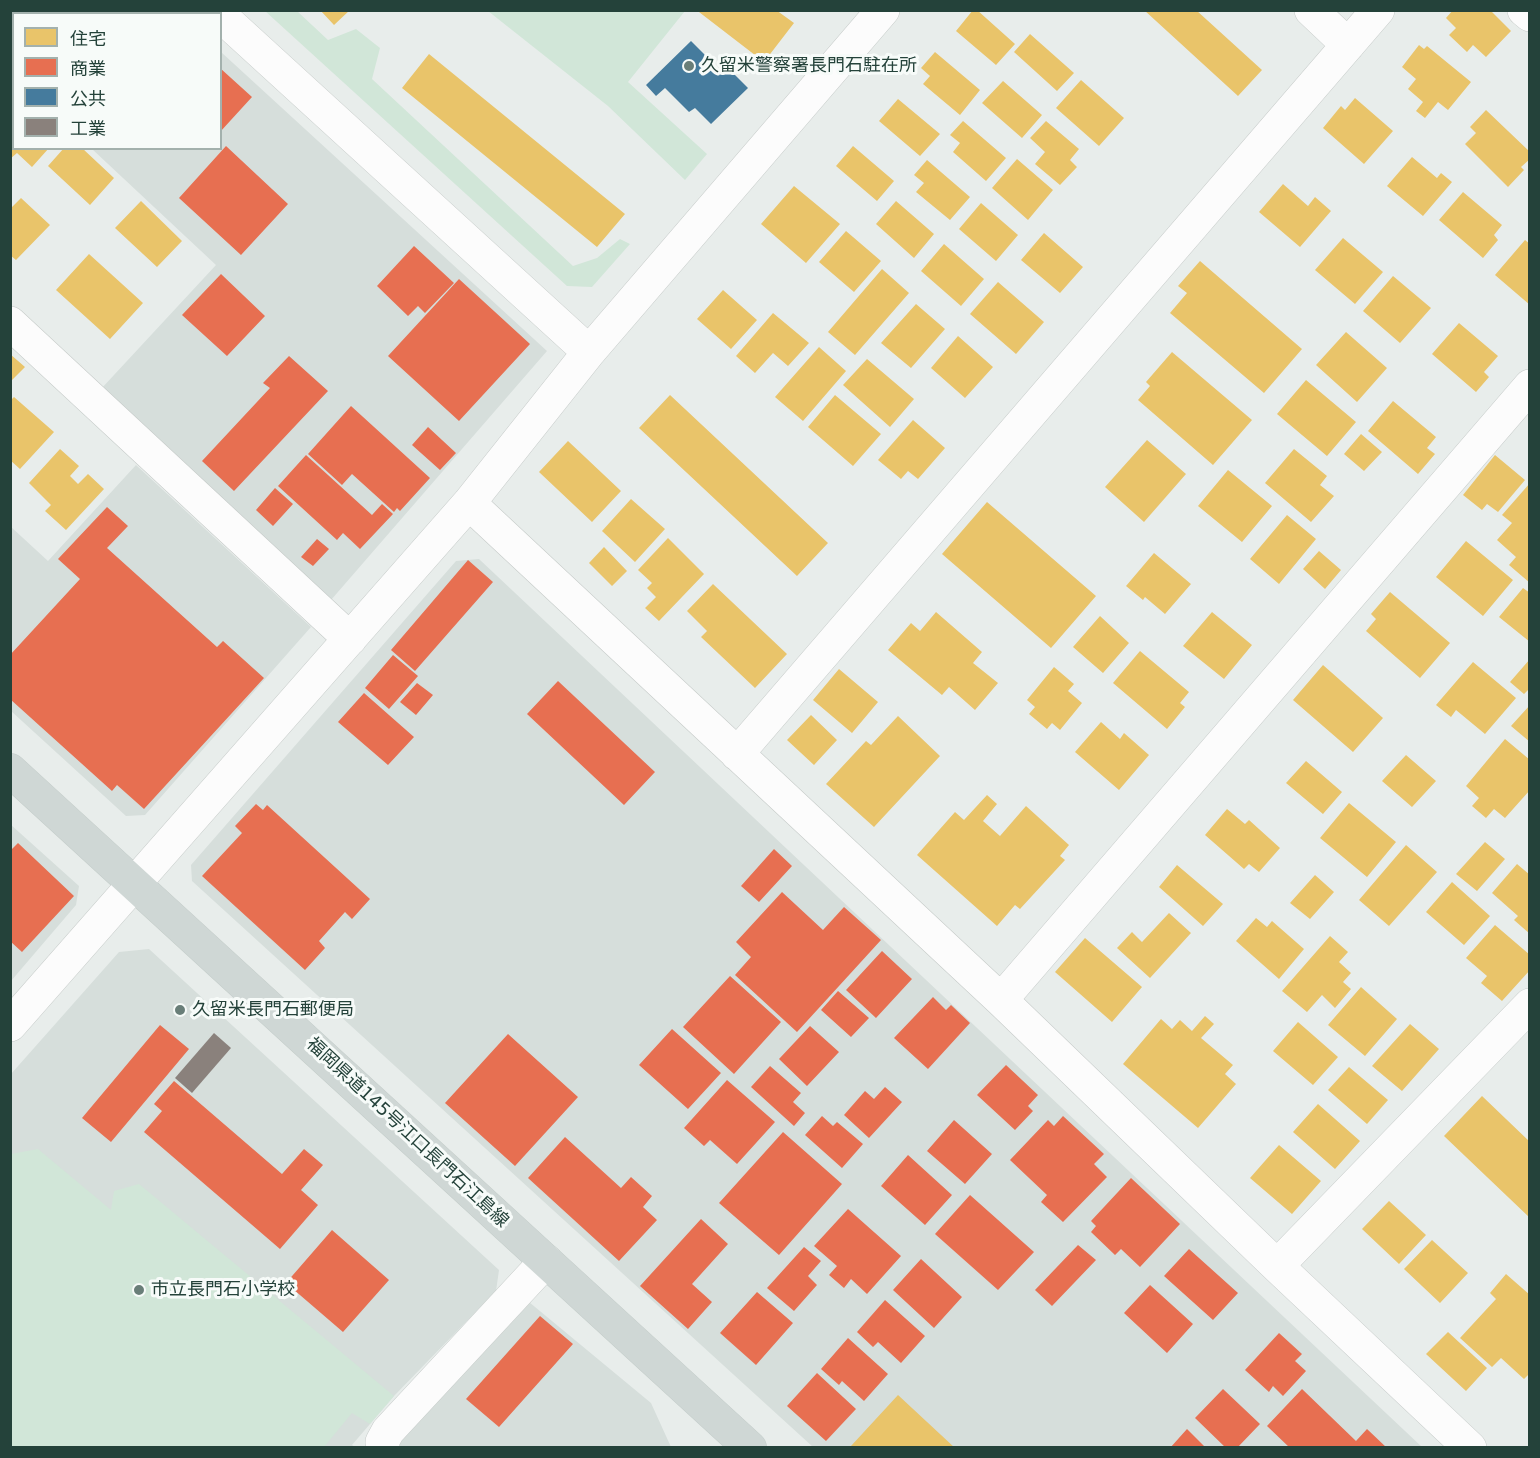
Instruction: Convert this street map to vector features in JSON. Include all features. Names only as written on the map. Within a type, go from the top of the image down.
[{"type":"main road","name":"福岡県道145号江口長門石江島線","points":[[10,770],[750,1448]]},
{"type":"street","points":[[10,1025],[469,503],[589,352],[883,10]]},
{"type":"street","points":[[1311,10],[1348,45]]},
{"type":"street","points":[[737,754],[1378,10]]},
{"type":"street","points":[[1524,10],[1530,15]]},
{"type":"street","points":[[222,17],[589,352]]},
{"type":"street","points":[[10,323],[350,639]]},
{"type":"street","points":[[1001,1000],[1530,386]]},
{"type":"street","points":[[469,503],[1001,1000],[1470,1448]]},
{"type":"street","points":[[1277,1266],[1530,1005]]},
{"type":"street","points":[[383,1448],[382,1442],[388,1431],[546,1261]]},
{"type":"shaded area","points":[[222,53],[547,351],[331,600],[101,389],[216,265],[93,150],[222,150]]},
{"type":"shaded area","points":[[136,465],[311,627],[145,815],[126,816],[11,711],[10,526],[48,561]]},
{"type":"shaded area","points":[[479,559],[1422,1447],[813,1447],[192,881],[191,865],[456,561]]},
{"type":"shaded area","points":[[10,824],[79,886],[76,905],[11,981]]},
{"type":"shaded area","points":[[149,949],[499,1270],[496,1291],[394,1396],[352,1445],[355,1447],[11,1448],[11,1074],[119,952]]},
{"type":"shaded area","points":[[529,1302],[651,1403],[671,1447],[401,1448],[399,1443]]},
{"type":"green space","points":[[265,11],[297,11],[328,40],[356,29],[380,48],[372,79],[573,266],[597,258],[620,239],[630,244],[592,287],[567,286]]},
{"type":"green space","points":[[488,11],[685,11],[628,82],[707,154],[685,180],[608,106]]},
{"type":"green space","name":"市立長門石小学校","points":[[38,1149],[111,1210],[114,1191],[139,1184],[394,1396],[370,1424],[352,1413],[324,1447],[11,1447],[11,1154]]},
{"type":"building: 住宅","points":[[18,10],[57,10],[56,12],[20,12]]},
{"type":"building: 住宅","points":[[77,10],[162,10],[160,12],[76,12]]},
{"type":"building: 住宅","points":[[320,10],[350,10],[334,25]]},
{"type":"building: 住宅","points":[[700,10],[776,10],[794,23],[764,62],[699,12]]},
{"type":"building: 住宅","points":[[973,10],[977,10],[1015,44],[996,65],[956,31]]},
{"type":"building: 住宅","points":[[1144,10],[1196,10],[1262,70],[1238,96]]},
{"type":"building: 住宅","points":[[1453,10],[1490,10],[1511,31],[1486,57],[1473,45],[1467,52],[1449,35],[1456,28],[1446,18]]},
{"type":"building: 住宅","points":[[1030,34],[1074,73],[1057,91],[1014,52]]},
{"type":"building: 住宅","points":[[1419,45],[1424,49],[1427,46],[1471,82],[1448,110],[1438,102],[1425,118],[1416,111],[1423,102],[1408,89],[1416,79],[1402,67]]},
{"type":"building: 住宅","points":[[935,52],[980,90],[960,115],[923,84],[930,76],[921,68]]},
{"type":"building: 住宅","points":[[429,54],[625,214],[597,247],[402,88]]},
{"type":"building: 住宅","points":[[1081,80],[1124,118],[1099,146],[1056,108]]},
{"type":"building: 住宅","points":[[1003,81],[1042,115],[1022,138],[982,103]]},
{"type":"building: 住宅","points":[[10,88],[12,89],[12,150],[47,150],[32,167],[17,153],[10,159]]},
{"type":"building: 住宅","points":[[1355,98],[1393,131],[1364,164],[1323,128],[1341,106],[1345,110]]},
{"type":"building: 住宅","points":[[898,99],[940,134],[920,156],[879,121]]},
{"type":"building: 住宅","points":[[1486,110],[1530,152],[1530,159],[1521,167],[1524,170],[1508,187],[1465,144],[1476,133],[1470,127]]},
{"type":"building: 住宅","points":[[963,121],[1006,158],[986,181],[953,152],[960,143],[950,135]]},
{"type":"building: 住宅","points":[[1046,121],[1079,149],[1070,160],[1077,167],[1060,185],[1035,164],[1045,152],[1030,138]]},
{"type":"building: 住宅","points":[[853,146],[894,181],[877,201],[836,166]]},
{"type":"building: 住宅","points":[[62,150],[84,150],[114,178],[90,205],[48,166]]},
{"type":"building: 住宅","points":[[1412,157],[1437,178],[1441,173],[1452,182],[1423,216],[1387,186]]},
{"type":"building: 住宅","points":[[1017,159],[1053,190],[1028,220],[992,188]]},
{"type":"building: 住宅","points":[[927,160],[970,197],[950,220],[916,192],[924,183],[914,175]]},
{"type":"building: 住宅","points":[[1283,184],[1308,206],[1315,197],[1331,211],[1300,247],[1259,212]]},
{"type":"building: 住宅","points":[[794,186],[840,224],[806,263],[761,224]]},
{"type":"building: 住宅","points":[[1463,192],[1502,225],[1494,235],[1498,240],[1483,258],[1439,220]]},
{"type":"building: 住宅","points":[[21,198],[50,225],[16,260],[10,255],[10,209]]},
{"type":"building: 住宅","points":[[141,201],[182,241],[157,267],[115,228]]},
{"type":"building: 住宅","points":[[896,201],[934,234],[914,258],[876,224]]},
{"type":"building: 住宅","points":[[981,203],[1018,235],[996,261],[959,229]]},
{"type":"building: 住宅","points":[[846,231],[881,261],[854,292],[819,262]]},
{"type":"building: 住宅","points":[[1044,233],[1083,267],[1060,293],[1021,260]]},
{"type":"building: 住宅","points":[[1343,238],[1383,272],[1355,304],[1315,270]]},
{"type":"building: 住宅","points":[[1525,240],[1530,244],[1530,305],[1495,275]]},
{"type":"building: 住宅","points":[[944,244],[984,279],[961,306],[921,271]]},
{"type":"building: 住宅","points":[[89,254],[143,303],[110,339],[56,290]]},
{"type":"building: 住宅","points":[[1200,261],[1302,349],[1264,393],[1170,313],[1187,293],[1178,286]]},
{"type":"building: 住宅","points":[[882,269],[909,293],[855,355],[828,332]]},
{"type":"building: 住宅","points":[[1393,276],[1431,308],[1400,343],[1363,311]]},
{"type":"building: 住宅","points":[[998,282],[1044,322],[1016,354],[970,314]]},
{"type":"building: 住宅","points":[[723,290],[757,320],[731,349],[697,319]]},
{"type":"building: 住宅","points":[[916,304],[945,329],[911,368],[881,343]]},
{"type":"building: 住宅","points":[[773,313],[809,343],[788,366],[773,353],[755,373],[736,356]]},
{"type":"building: 住宅","points":[[1459,323],[1498,356],[1484,372],[1489,377],[1476,392],[1432,354]]},
{"type":"building: 住宅","points":[[1346,332],[1387,368],[1357,402],[1316,365]]},
{"type":"building: 住宅","points":[[958,336],[993,367],[965,398],[931,368]]},
{"type":"building: 住宅","points":[[819,347],[846,371],[803,421],[775,397]]},
{"type":"building: 住宅","points":[[1172,352],[1252,420],[1213,465],[1138,400],[1150,386],[1146,382]]},
{"type":"building: 住宅","points":[[10,354],[25,367],[10,382]]},
{"type":"building: 住宅","points":[[867,359],[914,399],[890,427],[843,385]]},
{"type":"building: 住宅","points":[[1306,380],[1356,422],[1327,456],[1277,414]]},
{"type":"building: 住宅","points":[[670,395],[828,543],[797,576],[639,428]]},
{"type":"building: 住宅","points":[[835,395],[881,434],[853,466],[808,427]]},
{"type":"building: 住宅","points":[[14,397],[54,432],[20,469],[10,460],[10,401]]},
{"type":"building: 住宅","points":[[1393,401],[1436,437],[1427,448],[1435,454],[1418,474],[1368,431]]},
{"type":"building: 住宅","points":[[913,420],[945,448],[918,479],[908,471],[901,479],[878,460]]},
{"type":"building: 住宅","points":[[1361,434],[1382,452],[1364,471],[1344,454]]},
{"type":"building: 住宅","points":[[1147,440],[1186,474],[1144,522],[1105,487]]},
{"type":"building: 住宅","points":[[568,441],[621,491],[592,522],[539,472]]},
{"type":"building: 住宅","points":[[60,449],[79,466],[70,476],[78,484],[88,474],[104,489],[66,530],[45,511],[51,505],[29,483]]},
{"type":"building: 住宅","points":[[1294,449],[1327,476],[1320,485],[1334,496],[1311,522],[1265,483]]},
{"type":"building: 住宅","points":[[1495,455],[1525,480],[1498,512],[1487,504],[1482,510],[1463,495]]},
{"type":"building: 住宅","points":[[1228,470],[1272,506],[1242,542],[1198,506]]},
{"type":"building: 住宅","points":[[1530,483],[1530,583],[1509,565],[1516,557],[1497,540],[1512,523],[1502,515]]},
{"type":"building: 住宅","points":[[631,499],[665,529],[635,562],[602,531]]},
{"type":"building: 住宅","points":[[987,502],[1096,596],[1051,648],[942,554]]},
{"type":"building: 住宅","points":[[1287,515],[1316,539],[1279,584],[1250,559]]},
{"type":"building: 住宅","points":[[668,538],[704,574],[659,621],[645,608],[656,597],[647,588],[652,583],[638,570]]},
{"type":"building: 住宅","points":[[1466,541],[1513,580],[1483,616],[1436,577]]},
{"type":"building: 住宅","points":[[604,547],[627,571],[612,586],[589,563]]},
{"type":"building: 住宅","points":[[1319,551],[1341,570],[1325,589],[1303,569]]},
{"type":"building: 住宅","points":[[1154,553],[1191,584],[1165,614],[1145,597],[1143,600],[1126,586]]},
{"type":"building: 住宅","points":[[713,584],[787,654],[755,688],[701,637],[707,631],[687,611]]},
{"type":"building: 住宅","points":[[1523,588],[1530,593],[1530,642],[1499,617]]},
{"type":"building: 住宅","points":[[1390,592],[1450,643],[1420,678],[1366,631],[1376,619],[1371,614]]},
{"type":"building: 住宅","points":[[936,612],[982,652],[973,663],[998,683],[975,710],[949,687],[942,695],[888,650],[911,623],[920,631]]},
{"type":"building: 住宅","points":[[1212,612],[1252,645],[1224,679],[1183,646]]},
{"type":"building: 住宅","points":[[1100,616],[1129,643],[1103,673],[1073,647]]},
{"type":"building: 住宅","points":[[1140,651],[1189,692],[1180,703],[1185,707],[1167,729],[1113,683]]},
{"type":"building: 住宅","points":[[1530,659],[1530,688],[1524,694],[1510,682]]},
{"type":"building: 住宅","points":[[1473,662],[1516,698],[1485,734],[1456,710],[1451,717],[1436,705]]},
{"type":"building: 住宅","points":[[1323,665],[1383,718],[1353,752],[1293,700]]},
{"type":"building: 住宅","points":[[1054,667],[1074,684],[1068,691],[1082,703],[1060,730],[1052,723],[1047,729],[1029,714],[1035,707],[1027,700]]},
{"type":"building: 住宅","points":[[839,669],[878,702],[852,733],[813,700]]},
{"type":"building: 住宅","points":[[1530,705],[1530,742],[1511,726]]},
{"type":"building: 住宅","points":[[811,715],[837,740],[814,765],[787,740]]},
{"type":"building: 住宅","points":[[898,716],[940,756],[874,827],[826,784],[866,741],[871,745]]},
{"type":"building: 住宅","points":[[1101,722],[1120,739],[1124,733],[1149,755],[1119,790],[1075,752]]},
{"type":"building: 住宅","points":[[1505,739],[1530,760],[1530,790],[1505,818],[1494,809],[1486,818],[1472,806],[1479,798],[1466,786]]},
{"type":"building: 住宅","points":[[1406,755],[1436,781],[1412,807],[1382,781]]},
{"type":"building: 住宅","points":[[1306,761],[1342,792],[1323,814],[1286,783]]},
{"type":"building: 住宅","points":[[987,795],[997,804],[983,821],[1000,836],[1026,806],[1069,845],[1060,856],[1065,860],[1020,909],[1015,905],[997,926],[917,855],[955,812],[964,820]]},
{"type":"building: 住宅","points":[[1349,803],[1396,842],[1367,877],[1320,838]]},
{"type":"building: 住宅","points":[[1227,809],[1245,824],[1249,820],[1280,848],[1259,872],[1249,864],[1244,869],[1205,835]]},
{"type":"building: 住宅","points":[[1485,842],[1505,859],[1477,891],[1456,874]]},
{"type":"building: 住宅","points":[[1406,845],[1437,872],[1389,926],[1359,900]]},
{"type":"building: 住宅","points":[[1517,864],[1530,875],[1530,934],[1514,920],[1518,916],[1492,893]]},
{"type":"building: 住宅","points":[[1177,865],[1223,904],[1203,926],[1159,887]]},
{"type":"building: 住宅","points":[[1315,875],[1334,892],[1310,919],[1290,903]]},
{"type":"building: 住宅","points":[[1452,882],[1490,916],[1464,945],[1426,912]]},
{"type":"building: 住宅","points":[[1169,913],[1191,933],[1150,978],[1117,948],[1132,932],[1142,942]]},
{"type":"building: 住宅","points":[[1256,918],[1267,927],[1272,921],[1304,949],[1279,979],[1236,941]]},
{"type":"building: 住宅","points":[[1495,925],[1530,955],[1530,970],[1502,1001],[1481,983],[1487,976],[1466,958]]},
{"type":"building: 住宅","points":[[1330,936],[1348,952],[1339,962],[1351,973],[1343,982],[1351,989],[1335,1008],[1322,995],[1307,1012],[1282,991]]},
{"type":"building: 住宅","points":[[1085,938],[1142,987],[1112,1022],[1055,972]]},
{"type":"building: 住宅","points":[[1361,987],[1397,1019],[1365,1056],[1328,1025]]},
{"type":"building: 住宅","points":[[1205,1016],[1214,1024],[1201,1038],[1233,1065],[1225,1074],[1236,1084],[1198,1128],[1123,1064],[1161,1019],[1172,1029],[1180,1020],[1192,1031]]},
{"type":"building: 住宅","points":[[1298,1022],[1338,1057],[1313,1085],[1273,1051]]},
{"type":"building: 住宅","points":[[1410,1024],[1439,1049],[1402,1091],[1372,1066]]},
{"type":"building: 住宅","points":[[1349,1067],[1388,1100],[1367,1124],[1328,1090]]},
{"type":"building: 住宅","points":[[1482,1096],[1530,1142],[1530,1218],[1444,1136]]},
{"type":"building: 住宅","points":[[1318,1104],[1360,1141],[1335,1169],[1293,1132]]},
{"type":"building: 住宅","points":[[1279,1145],[1321,1181],[1292,1214],[1250,1178]]},
{"type":"building: 住宅","points":[[1389,1201],[1426,1235],[1399,1264],[1362,1229]]},
{"type":"building: 住宅","points":[[1432,1240],[1468,1273],[1440,1303],[1404,1269]]},
{"type":"building: 住宅","points":[[1506,1274],[1530,1295],[1530,1373],[1524,1379],[1501,1358],[1492,1367],[1460,1338],[1496,1299],[1490,1293]]},
{"type":"building: 住宅","points":[[1448,1332],[1487,1368],[1466,1391],[1426,1354]]},
{"type":"building: 住宅","points":[[898,1395],[955,1448],[851,1446]]},
{"type":"building: 商業","points":[[222,70],[252,97],[222,130]]},
{"type":"building: 商業","points":[[226,146],[288,204],[241,255],[179,198]]},
{"type":"building: 商業","points":[[414,246],[454,283],[425,313],[418,306],[408,316],[377,286]]},
{"type":"building: 商業","points":[[221,274],[265,316],[227,356],[182,315]]},
{"type":"building: 商業","points":[[459,279],[530,344],[459,421],[388,356]]},
{"type":"building: 商業","points":[[289,356],[328,391],[234,491],[202,461],[270,388],[263,383]]},
{"type":"building: 商業","points":[[351,406],[430,478],[400,511],[397,508],[394,512],[352,474],[342,485],[308,454]]},
{"type":"building: 商業","points":[[428,427],[456,453],[440,470],[412,445]]},
{"type":"building: 商業","points":[[306,455],[372,515],[382,504],[393,514],[360,549],[343,533],[337,540],[278,486]]},
{"type":"building: 商業","points":[[275,488],[293,504],[273,526],[256,510]]},
{"type":"building: 商業","points":[[107,507],[128,526],[107,548],[217,647],[223,641],[264,678],[144,809],[117,785],[112,791],[10,699],[10,655],[80,579],[58,559]]},
{"type":"building: 商業","points":[[317,539],[329,549],[313,566],[301,557]]},
{"type":"building: 商業","points":[[468,560],[493,582],[415,671],[391,650]]},
{"type":"building: 商業","points":[[393,655],[418,676],[389,709],[365,688]]},
{"type":"building: 商業","points":[[558,681],[655,772],[624,805],[527,714]]},
{"type":"building: 商業","points":[[417,683],[433,695],[416,715],[400,702]]},
{"type":"building: 商業","points":[[364,693],[414,737],[388,765],[338,722]]},
{"type":"building: 商業","points":[[256,804],[263,810],[267,805],[370,899],[352,919],[345,912],[319,941],[325,948],[305,970],[202,876],[242,833],[235,826]]},
{"type":"building: 商業","points":[[18,843],[74,896],[22,952],[10,941],[10,851]]},
{"type":"building: 商業","points":[[774,849],[792,866],[759,902],[741,886]]},
{"type":"building: 商業","points":[[782,892],[823,930],[844,907],[881,940],[797,1032],[735,975],[751,957],[736,942]]},
{"type":"building: 商業","points":[[882,951],[912,979],[876,1018],[846,990]]},
{"type":"building: 商業","points":[[730,976],[781,1022],[734,1074],[683,1027]]},
{"type":"building: 商業","points":[[838,991],[869,1018],[851,1037],[821,1010]]},
{"type":"building: 商業","points":[[933,997],[946,1010],[951,1005],[970,1023],[928,1069],[894,1038]]},
{"type":"building: 商業","points":[[160,1025],[189,1049],[111,1142],[82,1118]]},
{"type":"building: 商業","points":[[810,1026],[839,1052],[807,1086],[779,1059]]},
{"type":"building: 商業","points":[[672,1029],[721,1073],[688,1109],[639,1065]]},
{"type":"building: 商業","points":[[508,1034],[578,1097],[515,1166],[445,1103]]},
{"type":"building: 商業","points":[[1006,1065],[1038,1095],[1028,1106],[1033,1111],[1015,1130],[977,1095]]},
{"type":"building: 商業","points":[[770,1066],[801,1093],[793,1102],[805,1113],[794,1126],[751,1087]]},
{"type":"building: 商業","points":[[727,1080],[775,1122],[737,1164],[710,1140],[704,1146],[684,1128]]},
{"type":"building: 商業","points":[[174,1081],[282,1174],[304,1149],[323,1165],[301,1190],[318,1205],[280,1249],[144,1132],[162,1111],[154,1104]]},
{"type":"building: 商業","points":[[885,1087],[902,1102],[869,1138],[844,1115],[865,1091],[874,1099]]},
{"type":"building: 商業","points":[[822,1116],[833,1126],[837,1122],[863,1144],[842,1168],[805,1135]]},
{"type":"building: 商業","points":[[1063,1116],[1104,1154],[1094,1164],[1107,1177],[1063,1222],[1041,1202],[1047,1195],[1010,1160],[1048,1120],[1054,1126]]},
{"type":"building: 商業","points":[[954,1120],[992,1154],[965,1184],[927,1151]]},
{"type":"building: 商業","points":[[783,1132],[842,1184],[779,1255],[719,1203]]},
{"type":"building: 商業","points":[[565,1137],[621,1188],[631,1177],[652,1196],[643,1207],[657,1220],[619,1261],[528,1178]]},
{"type":"building: 商業","points":[[908,1155],[952,1195],[925,1225],[881,1186]]},
{"type":"building: 商業","points":[[1131,1178],[1180,1224],[1140,1267],[1121,1249],[1115,1255],[1091,1232],[1096,1226],[1091,1221]]},
{"type":"building: 商業","points":[[970,1195],[1034,1252],[998,1290],[935,1234]]},
{"type":"building: 商業","points":[[848,1209],[901,1256],[867,1294],[851,1279],[844,1288],[829,1275],[837,1266],[814,1246]]},
{"type":"building: 商業","points":[[701,1219],[728,1244],[692,1284],[712,1302],[688,1329],[640,1286]]},
{"type":"building: 商業","points":[[332,1230],[389,1280],[343,1332],[286,1283]]},
{"type":"building: 商業","points":[[1078,1245],[1096,1260],[1052,1306],[1035,1290]]},
{"type":"building: 商業","points":[[804,1247],[821,1261],[808,1276],[817,1285],[794,1311],[767,1288]]},
{"type":"building: 商業","points":[[1189,1249],[1238,1293],[1213,1320],[1164,1276]]},
{"type":"building: 商業","points":[[921,1259],[962,1297],[934,1328],[893,1290]]},
{"type":"building: 商業","points":[[1150,1285],[1193,1324],[1167,1353],[1124,1313]]},
{"type":"building: 商業","points":[[757,1292],[793,1323],[756,1365],[720,1333]]},
{"type":"building: 商業","points":[[885,1300],[925,1336],[901,1363],[878,1342],[873,1347],[857,1332]]},
{"type":"building: 商業","points":[[540,1316],[573,1344],[499,1427],[466,1399]]},
{"type":"building: 商業","points":[[1279,1333],[1302,1354],[1295,1361],[1306,1371],[1283,1396],[1273,1386],[1269,1392],[1245,1370]]},
{"type":"building: 商業","points":[[848,1338],[888,1374],[864,1401],[842,1381],[839,1385],[821,1369]]},
{"type":"building: 商業","points":[[817,1373],[856,1409],[826,1441],[787,1406]]},
{"type":"building: 商業","points":[[1223,1389],[1260,1424],[1237,1448],[1226,1448],[1195,1418]]},
{"type":"building: 商業","points":[[1302,1389],[1356,1441],[1367,1429],[1387,1448],[1290,1448],[1267,1426]]},
{"type":"building: 商業","points":[[1187,1429],[1206,1448],[1170,1448]]},
{"type":"building: 公共","points":[[691,41],[712,62],[709,65],[717,74],[726,66],[748,88],[711,124],[695,108],[689,112],[665,88],[656,96],[646,85]]},
{"type":"building: 工業","points":[[214,1033],[231,1048],[192,1093],[175,1078]]},
{"type":"place","name":"久留米警察署長門石駐在所","points":[[689,66]]},
{"type":"place","name":"久留米長門石郵便局","points":[[180,1010]]},
{"type":"place","name":"市立長門石小学校","points":[[139,1290]]}]
